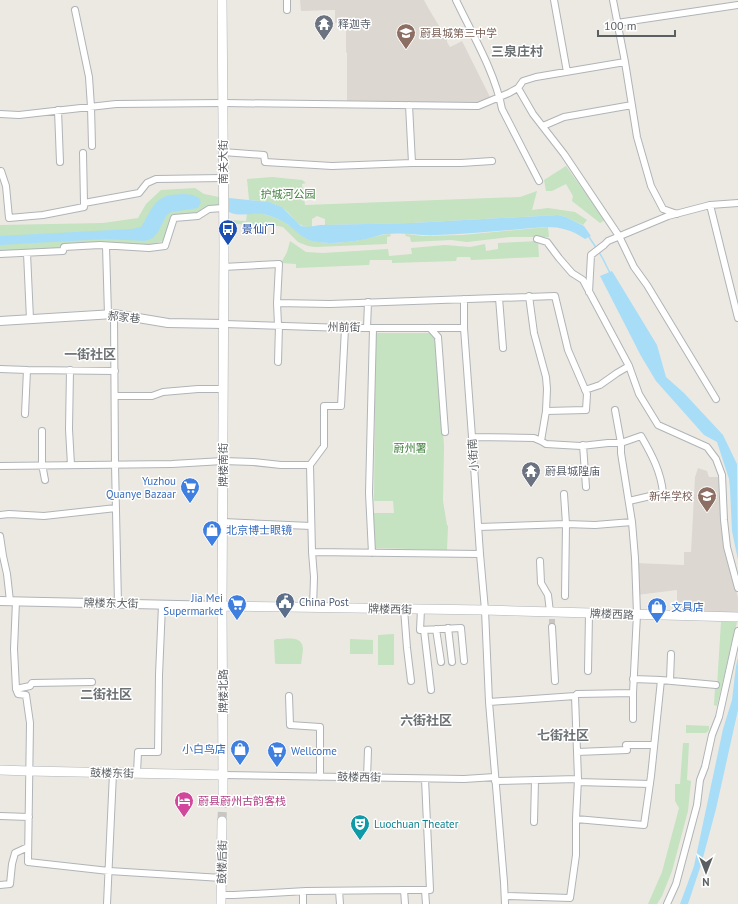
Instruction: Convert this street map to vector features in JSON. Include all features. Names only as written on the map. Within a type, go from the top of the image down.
[{"type":"main road","name":"南关大街","points":[[222,0],[224,324]]},
{"type":"main road","name":"牌楼南街","points":[[222,606],[224,324]]},
{"type":"main road","name":"牌楼西街","points":[[222,606],[485,610]]},
{"type":"main road","name":"牌楼北路","points":[[222,606],[223,775]]},
{"type":"main road","name":"牌楼西路","points":[[485,610],[552,614],[589,613],[738,617]]},
{"type":"main road","name":"鼓楼东街","points":[[0,770],[223,775]]},
{"type":"main road","points":[[223,775],[223,794]]},
{"type":"main road","name":"鼓楼后街","points":[[221,899],[222,821]]},
{"type":"street","points":[[287,0],[287,10]]},
{"type":"street","points":[[456,0],[484,56],[500,97],[502,109],[539,181]]},
{"type":"street","points":[[554,0],[567,72]]},
{"type":"street","points":[[613,0],[637,137],[651,186],[663,209],[677,214]]},
{"type":"street","points":[[618,23],[738,5]]},
{"type":"street","points":[[75,10],[89,77],[92,146]]},
{"type":"street","points":[[0,114],[19,115],[116,104],[223,103],[478,106],[518,88],[523,81],[536,77],[625,62]]},
{"type":"street","points":[[518,88],[533,114],[564,154],[619,236],[634,267],[647,285],[716,399]]},
{"type":"street","points":[[409,105],[412,163]]},
{"type":"street","points":[[543,126],[564,117],[632,105]]},
{"type":"street","points":[[58,110],[60,162]]},
{"type":"street","points":[[223,152],[264,155],[265,162],[332,166],[492,161]]},
{"type":"street","points":[[1,171],[6,186],[9,218],[43,215],[84,207],[83,153]]},
{"type":"street","points":[[84,203],[139,193],[146,183],[156,179],[223,178]]},
{"type":"street","points":[[589,292],[591,254],[608,241],[668,216],[710,205],[738,203]]},
{"type":"street","points":[[710,205],[738,318]]},
{"type":"street","points":[[0,254],[63,251],[64,247],[106,246],[149,248],[165,246],[174,218],[198,216],[209,209],[223,208]]},
{"type":"street","points":[[537,239],[547,242],[572,273],[583,280],[628,366],[639,394],[658,425],[706,447],[716,459],[722,475],[727,547],[738,588]]},
{"type":"street","points":[[106,246],[115,371],[118,604]]},
{"type":"street","points":[[27,253],[30,319]]},
{"type":"street","points":[[224,267],[279,264],[277,303],[278,362]]},
{"type":"street","points":[[529,296],[534,333],[546,377],[547,389],[546,410],[541,441]]},
{"type":"street","points":[[277,303],[330,304],[556,296],[568,350],[587,394],[586,410],[546,410]]},
{"type":"street","points":[[499,298],[503,348]]},
{"type":"street","name":"小街南","points":[[464,299],[464,328],[485,610],[489,702],[505,904]]},
{"type":"street","points":[[368,302],[370,328],[369,493],[372,553]]},
{"type":"street","name":"郝家巷","points":[[0,321],[111,315],[168,323],[224,324]]},
{"type":"street","name":"州前街","points":[[224,324],[345,328],[464,328]]},
{"type":"street","points":[[313,608],[314,577],[310,465],[324,446],[324,406],[341,406],[345,328]]},
{"type":"street","points":[[430,328],[438,337],[445,432]]},
{"type":"street","points":[[585,390],[600,385],[628,366]]},
{"type":"street","points":[[0,369],[115,371]]},
{"type":"street","points":[[25,414],[27,370]]},
{"type":"street","points":[[70,370],[69,429],[71,465]]},
{"type":"street","points":[[115,396],[152,396],[163,392],[198,389],[224,389]]},
{"type":"street","points":[[615,410],[632,522],[635,558],[637,614],[632,693],[633,719]]},
{"type":"street","points":[[42,431],[42,464],[45,480]]},
{"type":"street","points":[[472,437],[534,438],[546,444],[583,445],[608,442],[621,443],[641,436],[653,456],[659,472],[663,493],[629,501]]},
{"type":"street","points":[[583,445],[586,487]]},
{"type":"street","points":[[0,466],[42,464],[172,464],[223,461],[281,465],[310,465]]},
{"type":"street","points":[[564,494],[566,524],[565,596]]},
{"type":"street","points":[[0,515],[9,514],[44,516],[116,508]]},
{"type":"street","points":[[223,522],[311,526]]},
{"type":"street","points":[[478,527],[566,524],[595,525],[632,522]]},
{"type":"street","points":[[0,536],[13,601],[16,689],[18,694],[26,695],[30,723],[28,862],[109,871],[222,878]]},
{"type":"street","points":[[312,552],[480,554]]},
{"type":"street","points":[[540,561],[541,583],[548,595],[552,614]]},
{"type":"street","name":"牌楼东大街","points":[[0,601],[222,606]]},
{"type":"street","points":[[137,773],[138,752],[158,752],[162,605]]},
{"type":"street","points":[[404,609],[410,681]]},
{"type":"street","points":[[421,609],[420,630],[461,628],[464,661]]},
{"type":"street","points":[[588,671],[589,613]]},
{"type":"street","points":[[552,627],[555,681]]},
{"type":"street","points":[[448,628],[452,662]]},
{"type":"street","points":[[436,629],[441,662]]},
{"type":"street","points":[[424,630],[431,690]]},
{"type":"street","points":[[667,904],[676,884],[697,805],[700,780],[705,767],[712,735],[719,717],[738,631]]},
{"type":"street","points":[[670,680],[671,654]]},
{"type":"street","points":[[633,679],[670,680],[716,685]]},
{"type":"street","points":[[576,819],[644,825],[661,680]]},
{"type":"street","points":[[16,689],[30,686],[32,683],[92,682]]},
{"type":"street","points":[[489,702],[575,696],[577,694],[632,693]]},
{"type":"street","points":[[289,696],[290,725],[320,727],[320,777]]},
{"type":"street","points":[[505,896],[570,898],[576,855],[578,780],[575,696]]},
{"type":"street","points":[[577,752],[627,750],[626,745],[654,745]]},
{"type":"street","points":[[367,778],[368,750]]},
{"type":"street","points":[[107,904],[112,773]]},
{"type":"street","name":"鼓楼西街","points":[[223,775],[578,780],[650,784]]},
{"type":"street","points":[[221,899],[234,895],[303,892],[430,890],[425,778]]},
{"type":"street","points":[[534,822],[535,780]]},
{"type":"street","points":[[0,816],[29,817]]},
{"type":"street","points":[[0,885],[10,884],[12,864],[15,853],[28,847]]},
{"type":"street","points":[[404,890],[404,904]]},
{"type":"street","points":[[425,890],[426,904]]},
{"type":"street","points":[[340,891],[340,904]]},
{"type":"street","points":[[303,892],[303,904]]},
{"type":"shaded area","name":"蔚县城第三中学","points":[[300,0],[424,0],[447,39],[450,47],[462,41],[490,97],[475,103],[347,103],[346,23],[335,23],[335,10],[301,11]]},
{"type":"shaded area","name":"新华学校","points":[[698,468],[707,471],[709,477],[718,477],[726,549],[738,598],[738,614],[677,613],[677,590],[637,595],[636,563],[684,565],[684,552],[691,552],[695,477]]},
{"type":"green space","points":[[566,166],[605,220],[600,223],[572,201],[573,196],[566,184],[552,191],[546,191],[544,180]]},
{"type":"green space","name":"护城河公园","points":[[272,177],[302,180],[306,183],[302,184],[305,205],[520,197],[537,191],[532,210],[548,208],[575,212],[587,220],[583,225],[558,215],[411,223],[325,225],[325,219],[317,216],[312,219],[312,227],[307,227],[302,226],[285,210],[277,205],[249,200],[247,179]]},
{"type":"green space","points":[[195,188],[204,194],[219,197],[219,207],[206,207],[199,213],[174,215],[163,241],[150,245],[105,244],[60,247],[58,250],[0,252],[0,225],[103,223],[138,218],[146,204],[161,190]]},
{"type":"green space","name":"护城河公园","points":[[258,213],[280,220],[309,240],[313,241],[327,243],[356,241],[387,234],[390,234],[391,236],[387,237],[387,244],[315,247],[298,242],[283,227],[272,225],[232,224],[229,220],[246,221],[247,214]]},
{"type":"green space","points":[[548,227],[549,237],[511,237],[467,242],[451,240],[411,242],[410,237],[406,236],[405,234],[423,236],[462,235]]},
{"type":"green space","points":[[290,241],[306,252],[323,253],[388,249],[389,256],[412,254],[411,248],[445,245],[470,247],[485,244],[486,251],[498,249],[498,243],[538,241],[539,257],[471,260],[470,257],[457,257],[456,261],[392,263],[392,260],[370,260],[369,265],[296,268],[296,264],[281,263],[287,252]]},
{"type":"green space","name":"蔚州署","points":[[376,333],[436,333],[444,446],[443,501],[448,526],[447,550],[375,548],[373,513],[394,513],[393,501],[374,501]]},
{"type":"green space","points":[[721,622],[737,622],[717,706],[714,705],[715,687],[717,686]]},
{"type":"green space","points":[[394,634],[394,665],[378,665],[378,635]]},
{"type":"green space","points":[[294,639],[300,642],[303,650],[301,664],[275,663],[274,640]]},
{"type":"green space","points":[[350,639],[373,640],[373,654],[350,654]]},
{"type":"green space","points":[[686,725],[709,726],[709,730],[706,733],[686,733]]},
{"type":"green space","points":[[683,743],[689,743],[687,780],[691,781],[688,811],[672,871],[662,896],[657,904],[648,904],[662,872],[679,808],[675,801],[675,784],[680,784]]},
{"type":"water","points":[[169,195],[193,195],[199,198],[201,202],[198,208],[171,212],[166,216],[158,232],[153,238],[145,241],[106,239],[0,245],[0,236],[132,229],[141,227],[156,202]]},
{"type":"water","points":[[229,198],[269,202],[282,207],[301,226],[308,227],[320,225],[411,223],[558,215],[566,217],[584,226],[591,236],[585,239],[576,233],[546,227],[477,233],[430,235],[383,234],[372,238],[349,242],[318,242],[305,238],[285,223],[270,216],[262,214],[233,214],[229,212]]},
{"type":"water","points":[[612,271],[657,345],[666,377],[684,393],[723,435],[737,464],[738,560],[732,531],[729,479],[717,442],[704,435],[656,381],[641,356],[600,276]]},
{"type":"water","points":[[738,657],[738,710],[716,809],[701,865],[688,904],[680,904],[694,866],[723,729],[732,700]]},
{"type":"waterway","points":[[589,237],[597,249]]},
{"type":"waterway","points":[[599,252],[610,273]]},
{"type":"tunnel","points":[[552,619],[552,627]]},
{"type":"tunnel","points":[[222,821],[223,793]]},
{"type":"place","name":"释迦寺","points":[[324,41]]},
{"type":"place","name":"蔚县城第三中学","points":[[406,50]]},
{"type":"place","name":"景仙门","points":[[228,246]]},
{"type":"place","name":"蔚县城隍庙","points":[[531,488]]},
{"type":"place","name":"Yuzhou Quanye Bazaar","points":[[190,504]]},
{"type":"place","name":"新华学校","points":[[707,513]]},
{"type":"place","name":"北京博士眼镜","points":[[212,547]]},
{"type":"place","name":"China Post","points":[[285,619]]},
{"type":"place","name":"Jia Mei Supermarket","points":[[237,621]]},
{"type":"place","name":"文具店","points":[[657,624]]},
{"type":"place","name":"小白鸟店","points":[[240,766]]},
{"type":"place","name":"Wellcome","points":[[277,768]]},
{"type":"place","name":"蔚县蔚州古韵客栈","points":[[184,818]]},
{"type":"place","name":"Luochuan Theater","points":[[360,841]]},
{"type":"district","name":"三泉庄村","points":[[517,51]]},
{"type":"district","name":"一街社区","points":[[90,354]]},
{"type":"district","name":"二街社区","points":[[106,694]]},
{"type":"district","name":"六街社区","points":[[426,720]]},
{"type":"district","name":"七街社区","points":[[563,735]]}]
